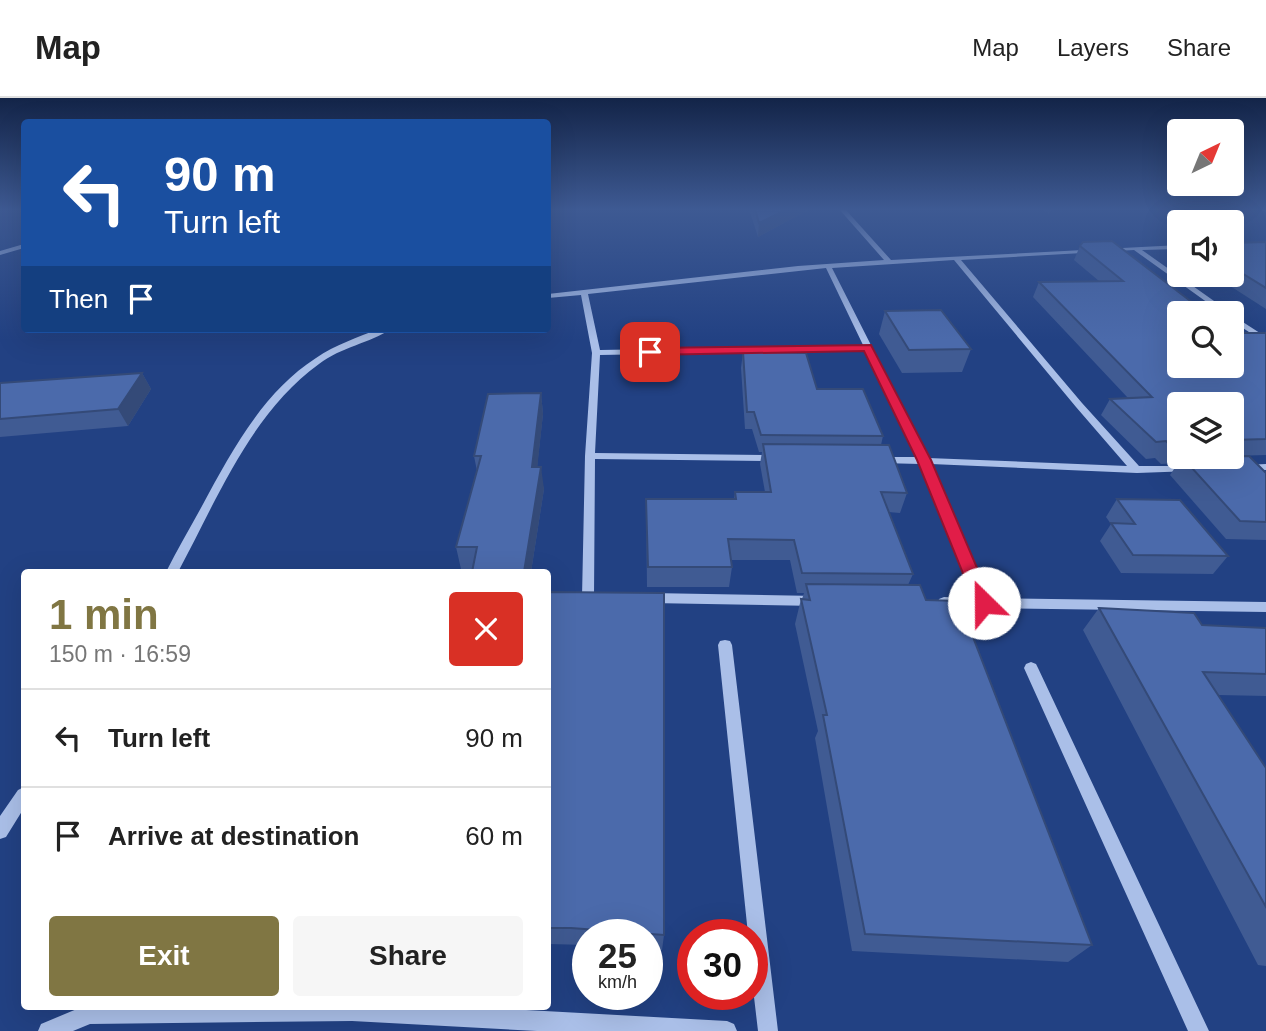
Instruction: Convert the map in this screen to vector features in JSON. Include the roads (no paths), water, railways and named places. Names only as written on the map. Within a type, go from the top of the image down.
[{"type":"street","points":[[881,253],[889,262]]},
{"type":"street","points":[[551,296],[828,266],[1062,253]]},
{"type":"street","points":[[1141,253],[1210,301]]},
{"type":"street","points":[[957,259],[1137,470]]},
{"type":"street","points":[[828,266],[924,460],[984,603]]},
{"type":"street","points":[[584,292],[596,352],[590,456],[588,597]]},
{"type":"street","points":[[1244,325],[1266,341]]},
{"type":"street","points":[[175,569],[258,418],[281,391],[316,361],[378,333]]},
{"type":"street","points":[[596,352],[867,347]]},
{"type":"street","points":[[590,456],[793,459]]},
{"type":"street","points":[[872,460],[1170,469]]},
{"type":"street","points":[[1244,468],[1266,467]]},
{"type":"street","points":[[629,598],[834,601]]},
{"type":"street","points":[[929,602],[1266,607]]},
{"type":"street","points":[[725,645],[768,1031]]},
{"type":"street","points":[[1031,668],[1199,1031]]},
{"type":"street","points":[[0,831],[21,800]]},
{"type":"street","points":[[48,1031],[90,1014],[300,1010]]},
{"type":"street","points":[[369,1010],[727,1031]]}]
